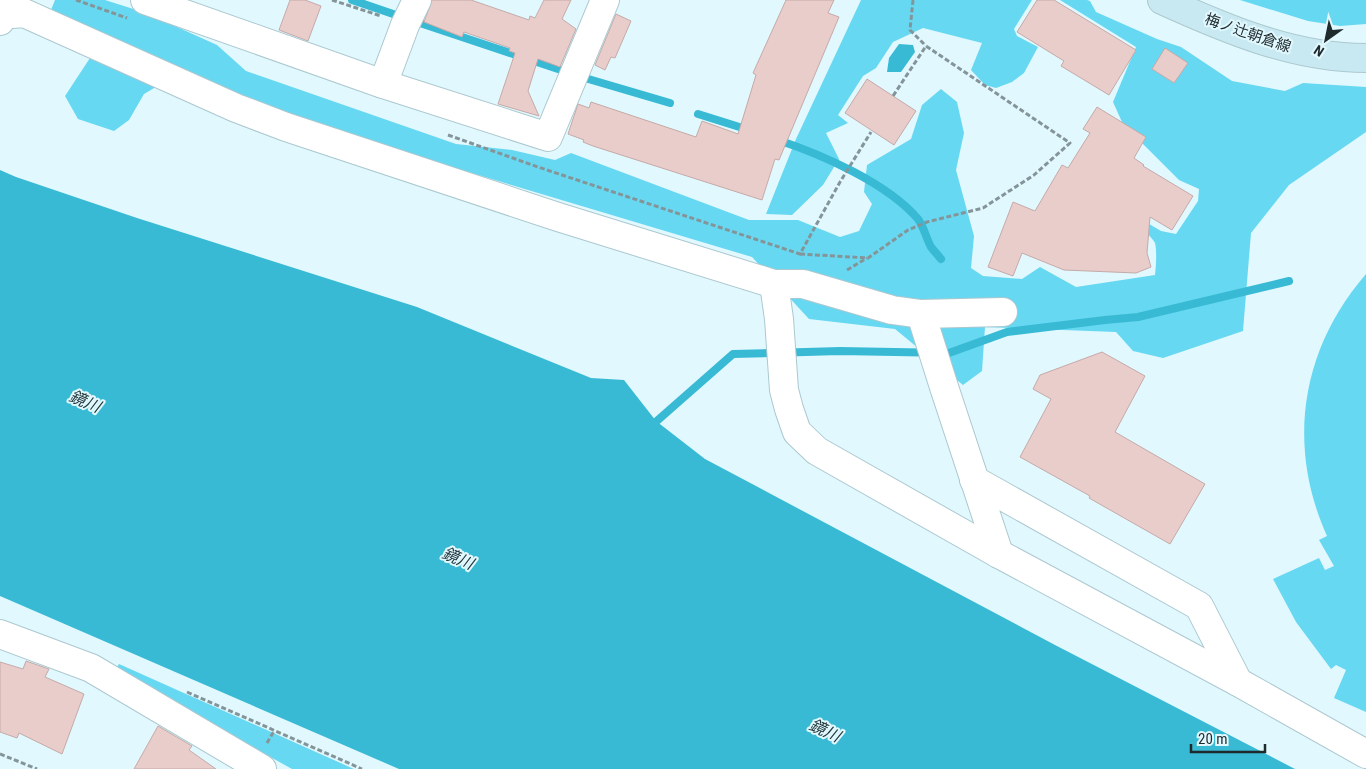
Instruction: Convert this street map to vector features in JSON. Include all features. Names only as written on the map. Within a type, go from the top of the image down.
[{"type":"main road","name":"梅ノ辻朝倉線","points":[[1162,0],[1252,38],[1305,52],[1366,58]]},
{"type":"street","points":[[145,0],[173,5],[383,84],[548,137],[605,0]]},
{"type":"street","points":[[383,84],[405,25],[417,0]]},
{"type":"street","points":[[2,13],[24,13],[236,108],[286,127],[548,214],[774,284],[803,284],[892,310],[921,314],[1003,312]]},
{"type":"street","points":[[774,284],[779,319],[784,390],[788,409],[797,432],[818,451],[999,554],[1238,682],[1366,754]]},
{"type":"street","points":[[921,314],[999,554]]},
{"type":"street","points":[[974,480],[1199,606],[1238,682]]},
{"type":"street","points":[[0,634],[91,668],[262,769]]},
{"type":"path","points":[[332,0],[405,25]]},
{"type":"path","points":[[800,254],[868,258],[908,230],[927,222],[983,208],[1034,175],[1070,143],[926,46],[910,30],[913,0]]},
{"type":"path","points":[[893,96],[926,46]]},
{"type":"path","points":[[840,182],[871,132]]},
{"type":"path","points":[[0,754],[37,769]]},
{"type":"shaded area","points":[[55,0],[105,0],[146,13],[217,45],[246,71],[456,144],[512,150],[555,160],[571,153],[749,220],[798,220],[840,237],[859,231],[872,204],[864,192],[867,165],[911,139],[922,105],[941,89],[957,102],[964,133],[956,170],[974,236],[971,268],[983,276],[1022,279],[1040,267],[1076,287],[1155,275],[1155,243],[1122,208],[1161,231],[1176,234],[1198,201],[1199,189],[1179,180],[1144,145],[1122,122],[1113,102],[1136,47],[1060,0],[1090,1],[1096,12],[1157,39],[1181,47],[1232,81],[1285,91],[1303,83],[1366,87],[1366,132],[1289,185],[1251,233],[1243,331],[1163,358],[1133,351],[1116,332],[985,327],[982,371],[963,385],[895,329],[809,319],[752,257],[318,127],[183,71],[144,94],[129,120],[114,131],[78,119],[65,96],[90,58],[49,31],[51,10]]},
{"type":"shaded area","points":[[861,0],[1032,0],[1014,29],[1017,36],[1038,47],[1024,73],[1012,82],[996,88],[985,85],[971,70],[982,43],[923,28],[893,42],[876,68],[863,76],[838,115],[848,123],[826,133],[839,159],[823,185],[792,215],[766,214],[796,139]]},
{"type":"shaded area","points":[[1240,0],[1366,0],[1366,24],[1340,26],[1308,21]]},
{"type":"shaded area","points":[[1366,274],[1366,712],[1334,698],[1346,670],[1336,665],[1331,669],[1296,622],[1273,579],[1319,558],[1325,570],[1334,566],[1319,540],[1327,536],[1314,502],[1307,467],[1304,433],[1307,399],[1314,366],[1327,334],[1344,303]]},
{"type":"shaded area","points":[[119,664],[354,769],[292,769],[115,670]]},
{"type":"water","points":[[899,44],[913,45],[915,52],[901,72],[887,72],[889,58]]},
{"type":"water","name":"鏡川","points":[[0,170],[137,218],[417,307],[591,378],[624,380],[656,421],[705,459],[1055,645],[1295,769],[399,769],[0,596]]},
{"type":"building","points":[[290,0],[305,0],[321,6],[308,41],[279,30]]},
{"type":"building","points":[[432,0],[471,0],[529,20],[530,16],[535,18],[544,0],[571,0],[562,19],[576,29],[560,67],[538,59],[528,91],[539,116],[498,104],[515,53],[509,51],[510,48],[464,32],[462,37],[424,22]]},
{"type":"building","points":[[786,0],[834,0],[828,13],[839,17],[779,160],[775,159],[762,200],[593,146],[583,142],[584,140],[568,134],[578,104],[589,108],[591,102],[696,137],[702,121],[738,134],[756,75],[753,73]]},
{"type":"building","points":[[1037,0],[1054,0],[1136,50],[1109,95],[1061,66],[1064,61],[1017,32]]},
{"type":"building","points":[[616,14],[631,21],[615,58],[611,57],[605,70],[595,65]]},
{"type":"building","points":[[1165,48],[1188,63],[1174,83],[1152,69]]},
{"type":"building","points":[[867,79],[916,111],[894,145],[845,113]]},
{"type":"building","points":[[1097,107],[1146,137],[1134,158],[1143,166],[1193,196],[1172,230],[1150,217],[1147,253],[1151,267],[1136,273],[1064,270],[1022,253],[1013,276],[988,267],[1013,202],[1035,211],[1062,165],[1068,168],[1090,133],[1083,129]]},
{"type":"building","points":[[1102,352],[1145,376],[1115,432],[1205,484],[1170,544],[1020,457],[1051,399],[1033,389],[1040,375]]},
{"type":"building","points":[[26,661],[49,669],[45,677],[84,694],[62,754],[19,733],[17,738],[0,732],[0,662],[23,669]]},
{"type":"building","points":[[158,726],[192,746],[189,750],[216,769],[134,769]]},
{"type":"waterway","points":[[352,0],[399,16]]},
{"type":"waterway","points":[[417,22],[561,70]]},
{"type":"waterway","points":[[585,78],[670,103]]},
{"type":"waterway","points":[[698,114],[749,130]]},
{"type":"waterway","points":[[778,140],[834,162],[872,182],[889,194],[918,219],[931,247],[941,259]]},
{"type":"waterway","points":[[650,427],[733,354],[840,351],[949,353],[1007,332],[1138,317],[1289,281]]}]
